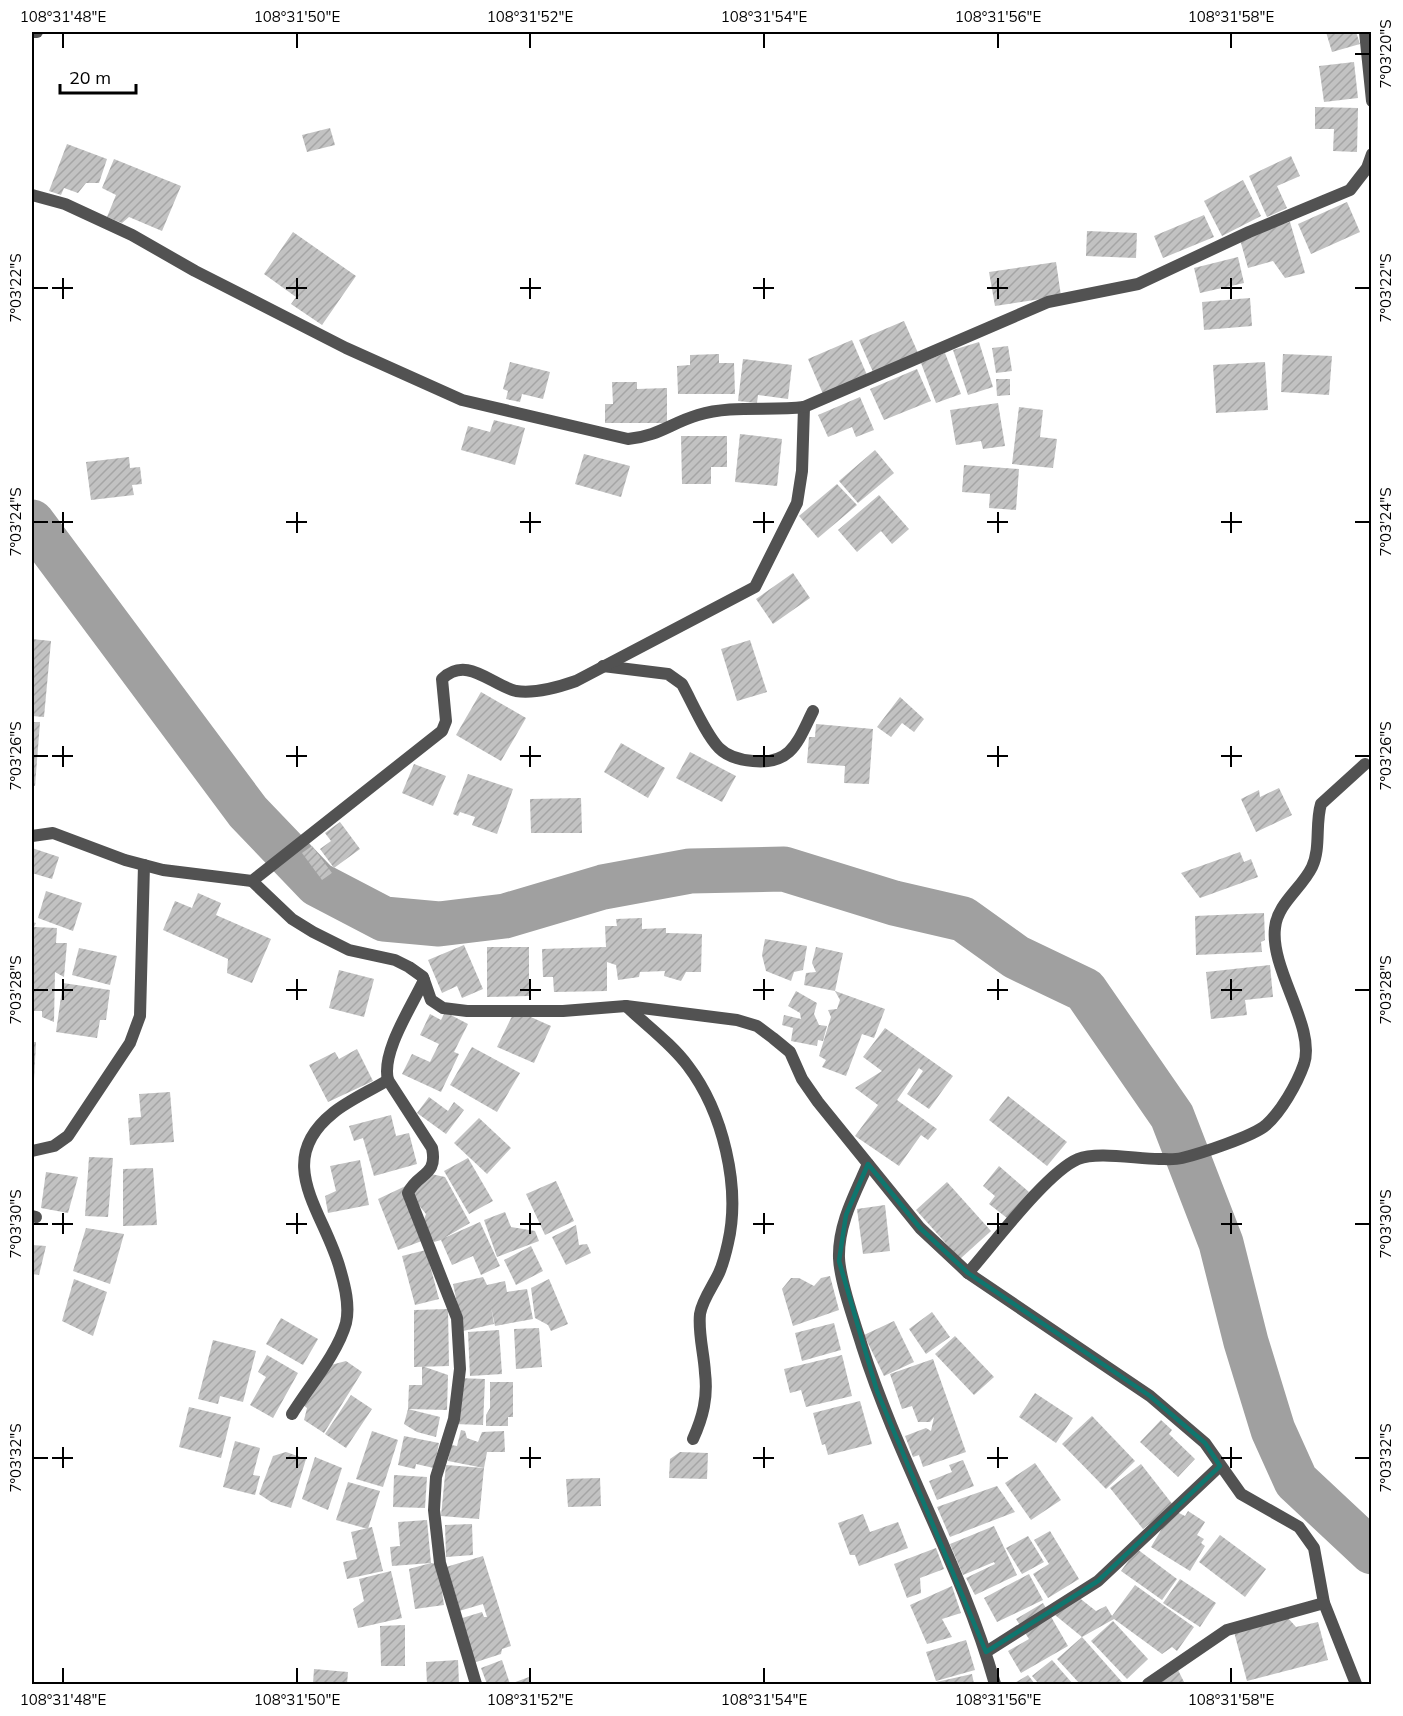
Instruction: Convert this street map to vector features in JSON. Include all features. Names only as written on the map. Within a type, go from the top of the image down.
[{"type":"street","points":[[32,32],[37,32]]},
{"type":"street","points":[[1365,32],[1371,101]]},
{"type":"street","points":[[32,195],[65,204],[132,235],[195,271],[346,348],[462,400],[486,408],[628,439],[649,437],[697,415],[720,410],[804,407],[1048,302],[1138,284],[1249,232],[1350,190],[1367,168],[1371,154]]},
{"type":"street","points":[[252,881],[442,731],[447,721],[442,679],[447,674],[463,669],[472,670],[516,691],[553,689],[576,681],[755,587],[797,503],[802,471],[804,407]]},
{"type":"street","points":[[603,666],[668,674],[675,678],[682,684],[718,747],[729,756],[746,760],[768,763],[781,759],[798,741],[813,711]]},
{"type":"street","points":[[968,1273],[1051,1178],[1080,1158],[1183,1158],[1265,1126],[1278,1112],[1304,1063],[1304,1033],[1279,960],[1275,924],[1284,905],[1312,867],[1321,804],[1365,764]]},
{"type":"street","points":[[32,836],[53,833],[144,865],[201,877],[252,881],[292,919],[313,932],[349,950],[395,960],[409,966],[424,980],[431,1000],[443,1008],[467,1011],[563,1011],[626,1006],[737,1020],[757,1026],[790,1052],[802,1079],[867,1164],[920,1228],[968,1273],[1150,1395],[1205,1443],[1241,1494],[1299,1527],[1314,1548],[1324,1603],[1356,1684]]},
{"type":"street","points":[[32,1151],[54,1146],[68,1136],[130,1043],[140,1016],[144,865]]},
{"type":"street","points":[[424,980],[389,1053],[386,1071],[388,1080],[432,1148],[434,1158],[429,1173],[413,1184],[408,1193],[457,1318],[460,1369],[454,1419],[436,1477],[434,1510],[440,1563],[476,1684]]},
{"type":"street","points":[[626,1006],[687,1064],[705,1091],[715,1114],[731,1178],[734,1212],[728,1243],[720,1270],[700,1311],[699,1330],[706,1374],[706,1399],[702,1418],[693,1439]]},
{"type":"street","points":[[292,1414],[338,1341],[346,1322],[347,1294],[335,1253],[306,1182],[302,1166],[304,1150],[313,1134],[335,1112],[388,1080]]},
{"type":"street","points":[[867,1164],[846,1215],[840,1237],[839,1261],[852,1315],[877,1391],[963,1589],[995,1684]]},
{"type":"street","points":[[986,1652],[1098,1581],[1220,1466]]},
{"type":"street","points":[[1148,1684],[1227,1630],[1324,1603]]},
{"type":"highlighted area","points":[[868,1164],[920,1228],[968,1273],[1150,1396],[1205,1443],[1220,1466],[1098,1581],[986,1652],[877,1391],[839,1261],[846,1215]]},
{"type":"building","points":[[1326,32],[1356,32],[1360,44],[1332,52]]},
{"type":"building","points":[[1354,62],[1358,98],[1324,102],[1319,66]]},
{"type":"building","points":[[1315,107],[1358,108],[1357,152],[1333,151],[1334,129],[1315,129]]},
{"type":"building","points":[[330,128],[335,145],[307,152],[302,135]]},
{"type":"building","points":[[67,144],[107,159],[99,183],[86,183],[78,193],[64,188],[61,195],[49,191]]},
{"type":"building","points":[[1291,156],[1300,176],[1277,186],[1287,208],[1267,217],[1249,176]]},
{"type":"building","points":[[114,159],[181,186],[162,231],[129,217],[122,223],[107,217],[116,195],[102,188]]},
{"type":"building","points":[[1243,180],[1261,216],[1222,236],[1204,201]]},
{"type":"building","points":[[1347,202],[1360,232],[1311,254],[1298,224]]},
{"type":"building","points":[[1204,215],[1214,237],[1163,258],[1154,236]]},
{"type":"building","points":[[1290,222],[1305,273],[1285,278],[1273,261],[1248,268],[1239,236]]},
{"type":"building","points":[[1087,231],[1137,233],[1136,258],[1086,256]]},
{"type":"building","points":[[293,232],[356,276],[322,325],[291,304],[296,297],[264,274]]},
{"type":"building","points":[[1238,257],[1244,283],[1200,293],[1194,268]]},
{"type":"building","points":[[1056,262],[1061,296],[995,306],[989,272]]},
{"type":"building","points":[[1250,298],[1252,326],[1204,330],[1202,302]]},
{"type":"building","points":[[904,321],[918,353],[873,372],[859,340]]},
{"type":"building","points":[[852,340],[867,375],[823,394],[808,359]]},
{"type":"building","points":[[979,342],[993,387],[968,395],[953,350]]},
{"type":"building","points":[[1008,346],[1012,371],[996,373],[992,348]]},
{"type":"building","points":[[945,353],[961,394],[936,403],[921,363]]},
{"type":"building","points":[[719,354],[719,363],[734,363],[735,394],[678,394],[677,366],[690,365],[690,355]]},
{"type":"building","points":[[1283,354],[1332,356],[1329,395],[1281,392]]},
{"type":"building","points":[[743,359],[792,365],[788,399],[758,395],[757,403],[738,401]]},
{"type":"building","points":[[510,362],[550,372],[543,399],[522,394],[520,402],[506,399],[508,391],[503,389]]},
{"type":"building","points":[[1265,362],[1268,410],[1216,413],[1213,365]]},
{"type":"building","points":[[917,369],[931,401],[884,420],[870,389]]},
{"type":"building","points":[[996,379],[1010,379],[1010,395],[997,396]]},
{"type":"building","points":[[612,382],[637,382],[637,389],[667,388],[667,423],[605,423],[605,404],[613,404]]},
{"type":"building","points":[[860,397],[874,430],[856,437],[852,427],[828,437],[818,415]]},
{"type":"building","points":[[998,403],[1005,446],[983,449],[981,441],[956,445],[950,410]]},
{"type":"building","points":[[1019,407],[1043,410],[1040,437],[1057,439],[1053,468],[1012,464]]},
{"type":"building","points":[[494,420],[525,428],[515,465],[461,450],[468,426],[490,432]]},
{"type":"building","points":[[740,434],[782,439],[777,486],[735,482]]},
{"type":"building","points":[[681,436],[727,436],[727,467],[711,467],[711,484],[682,484]]},
{"type":"building","points":[[875,450],[894,473],[858,503],[839,481]]},
{"type":"building","points":[[584,454],[630,466],[621,497],[575,484]]},
{"type":"building","points":[[129,457],[130,468],[140,467],[142,484],[132,485],[134,495],[91,500],[86,462]]},
{"type":"building","points":[[964,465],[1019,469],[1016,510],[989,508],[990,494],[962,492]]},
{"type":"building","points":[[837,484],[857,505],[818,538],[799,516]]},
{"type":"building","points":[[879,495],[909,529],[892,544],[881,531],[857,552],[838,530]]},
{"type":"building","points":[[793,573],[810,598],[773,624],[756,599]]},
{"type":"building","points":[[32,639],[51,641],[44,717],[32,716]]},
{"type":"building","points":[[750,640],[767,692],[737,701],[721,649]]},
{"type":"building","points":[[481,692],[526,718],[501,761],[456,735]]},
{"type":"building","points":[[900,697],[924,719],[914,732],[902,723],[891,737],[877,727]]},
{"type":"building","points":[[32,722],[40,722],[35,786],[32,786]]},
{"type":"building","points":[[816,724],[873,729],[869,784],[844,783],[845,766],[807,763],[809,737],[815,737]]},
{"type":"building","points":[[621,743],[665,768],[648,798],[604,772]]},
{"type":"building","points":[[690,752],[736,776],[722,802],[676,778]]},
{"type":"building","points":[[414,764],[446,776],[433,806],[402,793]]},
{"type":"building","points":[[468,774],[513,789],[497,834],[472,825],[475,817],[460,812],[458,816],[453,814]]},
{"type":"building","points":[[1279,788],[1292,815],[1256,832],[1241,799],[1259,790],[1260,797]]},
{"type":"building","points":[[581,798],[582,833],[531,833],[530,799]]},
{"type":"building","points":[[340,822],[360,849],[334,868],[320,849],[331,841],[325,833]]},
{"type":"building","points":[[312,846],[332,873],[322,880],[302,853]]},
{"type":"building","points":[[32,848],[59,857],[52,879],[32,873]]},
{"type":"building","points":[[1240,852],[1244,862],[1251,859],[1258,877],[1200,898],[1181,873]]},
{"type":"building","points":[[46,891],[82,903],[73,931],[38,918]]},
{"type":"building","points":[[198,893],[221,903],[216,915],[271,939],[252,983],[227,973],[228,959],[163,930],[175,901],[192,908]]},
{"type":"building","points":[[1264,913],[1265,940],[1261,942],[1262,952],[1196,955],[1195,916]]},
{"type":"building","points":[[642,918],[642,929],[666,928],[666,933],[702,934],[701,972],[686,972],[681,981],[664,976],[665,971],[640,972],[639,977],[618,980],[616,965],[607,962],[607,991],[554,992],[553,977],[543,977],[542,949],[606,947],[605,926],[617,926],[616,919]]},
{"type":"building","points":[[32,922],[36,923],[34,927],[57,928],[56,943],[67,943],[64,977],[55,972],[54,1022],[42,1017],[42,1011],[32,1011]]},
{"type":"building","points":[[765,939],[807,946],[803,970],[794,972],[791,981],[766,971],[762,955]]},
{"type":"building","points":[[464,945],[483,989],[462,998],[457,986],[442,993],[428,960]]},
{"type":"building","points":[[487,947],[529,947],[529,996],[487,997]]},
{"type":"building","points":[[816,947],[843,953],[835,991],[804,985],[806,973],[816,972],[812,963]]},
{"type":"building","points":[[79,948],[117,956],[110,985],[72,975]]},
{"type":"building","points":[[1270,965],[1273,997],[1245,1000],[1247,1015],[1211,1019],[1206,972]]},
{"type":"building","points":[[339,970],[374,979],[364,1017],[329,1008]]},
{"type":"building","points":[[63,983],[110,990],[106,1020],[100,1020],[97,1038],[56,1032]]},
{"type":"building","points":[[796,991],[817,1003],[814,1014],[819,1025],[827,1026],[823,1041],[818,1040],[817,1046],[791,1041],[793,1028],[782,1025],[784,1015],[801,1019],[800,1013],[788,1006]]},
{"type":"building","points":[[835,991],[885,1009],[874,1038],[862,1034],[846,1076],[822,1067],[826,1060],[819,1056],[831,1017],[828,1010],[837,1009],[840,1000]]},
{"type":"building","points":[[515,1010],[551,1026],[534,1063],[497,1047]]},
{"type":"building","points":[[445,1012],[468,1024],[454,1052],[459,1054],[441,1092],[402,1074],[412,1054],[430,1062],[439,1044],[420,1035],[430,1014],[441,1020]]},
{"type":"building","points":[[885,1028],[953,1076],[929,1109],[907,1094],[923,1071],[919,1068],[897,1100],[937,1129],[928,1140],[921,1135],[899,1166],[855,1136],[878,1105],[855,1088],[882,1071],[863,1057]]},
{"type":"building","points":[[32,1042],[36,1042],[33,1098],[32,1098]]},
{"type":"building","points":[[472,1047],[520,1073],[497,1112],[450,1085]]},
{"type":"building","points":[[357,1049],[373,1081],[328,1102],[309,1065],[335,1052],[339,1059]]},
{"type":"building","points":[[170,1092],[174,1142],[130,1145],[128,1118],[141,1117],[139,1094]]},
{"type":"building","points":[[1008,1096],[1067,1142],[1047,1166],[989,1120]]},
{"type":"building","points":[[429,1097],[448,1111],[454,1102],[464,1110],[446,1134],[417,1113]]},
{"type":"building","points":[[391,1115],[396,1136],[409,1133],[417,1164],[374,1176],[363,1138],[354,1141],[349,1126]]},
{"type":"building","points":[[479,1118],[511,1148],[487,1174],[454,1143]]},
{"type":"building","points":[[89,1157],[113,1158],[108,1217],[85,1216]]},
{"type":"building","points":[[468,1158],[493,1201],[469,1214],[444,1171]]},
{"type":"building","points":[[360,1160],[369,1205],[328,1213],[325,1196],[336,1191],[330,1166]]},
{"type":"building","points":[[999,1166],[1029,1192],[1007,1218],[989,1204],[995,1196],[983,1186]]},
{"type":"building","points":[[153,1168],[157,1225],[123,1226],[123,1169]]},
{"type":"building","points":[[46,1172],[78,1177],[68,1213],[41,1208]]},
{"type":"building","points":[[431,1174],[445,1177],[470,1223],[444,1238],[480,1222],[500,1266],[481,1275],[473,1256],[452,1265],[441,1240],[434,1242],[423,1222],[426,1214],[409,1193],[427,1239],[398,1250],[378,1199]]},
{"type":"building","points":[[556,1181],[574,1221],[545,1235],[526,1194]]},
{"type":"building","points":[[947,1182],[991,1231],[960,1259],[916,1210]]},
{"type":"building","points":[[885,1205],[890,1251],[863,1254],[857,1209]]},
{"type":"building","points":[[505,1212],[511,1227],[535,1231],[539,1241],[497,1257],[484,1220]]},
{"type":"building","points":[[576,1225],[579,1245],[587,1244],[591,1253],[566,1265],[552,1237]]},
{"type":"building","points":[[86,1228],[124,1234],[110,1284],[73,1271]]},
{"type":"building","points":[[32,1245],[46,1246],[39,1275],[32,1274]]},
{"type":"building","points":[[531,1246],[543,1271],[516,1285],[504,1260]]},
{"type":"building","points":[[426,1250],[439,1299],[415,1305],[402,1256]]},
{"type":"building","points":[[830,1276],[839,1310],[793,1326],[782,1289],[791,1278],[799,1278],[814,1286],[821,1278]]},
{"type":"building","points":[[483,1277],[487,1285],[505,1281],[507,1292],[527,1289],[533,1319],[495,1326],[491,1307],[494,1324],[463,1331],[453,1284]]},
{"type":"building","points":[[74,1279],[107,1292],[93,1336],[62,1321]]},
{"type":"building","points":[[549,1279],[568,1324],[551,1331],[548,1325],[535,1318],[531,1288]]},
{"type":"building","points":[[448,1309],[449,1366],[414,1367],[414,1310]]},
{"type":"building","points":[[932,1312],[950,1337],[926,1354],[909,1329]]},
{"type":"building","points":[[281,1318],[318,1339],[303,1365],[266,1344]]},
{"type":"building","points":[[894,1321],[914,1362],[884,1376],[864,1335]]},
{"type":"building","points":[[834,1323],[841,1350],[802,1361],[795,1333]]},
{"type":"building","points":[[539,1328],[542,1367],[516,1369],[514,1329]]},
{"type":"building","points":[[499,1330],[502,1374],[470,1376],[468,1332]]},
{"type":"building","points":[[955,1336],[994,1377],[974,1395],[935,1354]]},
{"type":"building","points":[[213,1340],[256,1351],[243,1402],[220,1396],[218,1404],[198,1399]]},
{"type":"building","points":[[267,1355],[298,1373],[273,1418],[250,1405],[266,1377],[258,1372]]},
{"type":"building","points":[[842,1355],[852,1396],[806,1407],[801,1390],[790,1393],[784,1369]]},
{"type":"building","points":[[933,1359],[966,1452],[923,1467],[919,1455],[913,1457],[905,1436],[926,1428],[931,1431],[934,1417],[930,1422],[918,1422],[912,1406],[902,1409],[890,1374]]},
{"type":"building","points":[[346,1361],[362,1372],[324,1433],[304,1420],[307,1408],[300,1403],[327,1366]]},
{"type":"building","points":[[422,1366],[448,1375],[447,1410],[408,1409],[409,1385],[422,1385]]},
{"type":"building","points":[[457,1378],[485,1379],[483,1425],[454,1424]]},
{"type":"building","points":[[490,1382],[513,1382],[513,1417],[508,1417],[508,1426],[486,1426],[486,1415],[490,1408]]},
{"type":"building","points":[[1035,1393],[1073,1418],[1056,1443],[1019,1417]]},
{"type":"building","points":[[351,1395],[372,1409],[346,1448],[325,1434]]},
{"type":"building","points":[[860,1401],[872,1444],[828,1455],[825,1444],[822,1445],[813,1413]]},
{"type":"building","points":[[189,1407],[231,1417],[221,1458],[179,1447]]},
{"type":"building","points":[[408,1409],[440,1417],[436,1437],[417,1432],[404,1424]]},
{"type":"building","points":[[1092,1416],[1135,1461],[1106,1489],[1062,1444]]},
{"type":"building","points":[[1161,1420],[1172,1430],[1169,1434],[1195,1459],[1178,1477],[1140,1442]]},
{"type":"building","points":[[461,1430],[465,1431],[467,1438],[478,1442],[482,1432],[504,1431],[505,1452],[487,1452],[484,1468],[448,1461],[451,1445],[457,1446]]},
{"type":"building","points":[[372,1431],[398,1440],[383,1487],[356,1479]]},
{"type":"building","points":[[404,1436],[439,1443],[434,1468],[416,1464],[415,1469],[398,1465]]},
{"type":"building","points":[[235,1441],[260,1448],[253,1475],[260,1476],[255,1495],[223,1487]]},
{"type":"building","points":[[286,1452],[306,1459],[291,1508],[271,1502],[259,1494],[273,1456]]},
{"type":"building","points":[[680,1452],[708,1453],[707,1479],[669,1478],[670,1459]]},
{"type":"building","points":[[315,1457],[342,1468],[328,1510],[302,1499]]},
{"type":"building","points":[[963,1460],[974,1486],[937,1500],[929,1481],[952,1472],[949,1465]]},
{"type":"building","points":[[1035,1463],[1061,1500],[1031,1520],[1005,1483]]},
{"type":"building","points":[[1141,1464],[1173,1505],[1143,1529],[1110,1488]]},
{"type":"building","points":[[446,1465],[484,1468],[479,1519],[441,1516]]},
{"type":"building","points":[[394,1475],[427,1477],[425,1508],[393,1507]]},
{"type":"building","points":[[600,1478],[601,1506],[568,1507],[566,1479]]},
{"type":"building","points":[[348,1482],[380,1491],[368,1529],[336,1520]]},
{"type":"building","points":[[997,1486],[1015,1512],[950,1537],[937,1507]]},
{"type":"building","points":[[1173,1510],[1185,1516],[1188,1511],[1205,1522],[1197,1535],[1204,1539],[1201,1543],[1205,1546],[1190,1571],[1151,1547]]},
{"type":"building","points":[[863,1514],[870,1532],[898,1522],[908,1548],[859,1566],[855,1555],[850,1555],[838,1523]]},
{"type":"building","points":[[427,1520],[431,1563],[392,1566],[390,1547],[400,1546],[398,1522]]},
{"type":"building","points":[[472,1524],[473,1555],[446,1557],[445,1525]]},
{"type":"building","points":[[994,1526],[1017,1575],[975,1595],[966,1578],[995,1564],[994,1562],[963,1575],[950,1544]]},
{"type":"building","points":[[372,1527],[383,1571],[347,1579],[343,1562],[357,1559],[351,1532]]},
{"type":"building","points":[[1050,1531],[1079,1579],[1048,1598],[1033,1574],[1049,1564],[1034,1540]]},
{"type":"building","points":[[1220,1535],[1266,1569],[1245,1597],[1199,1562]]},
{"type":"building","points":[[1028,1536],[1044,1562],[1022,1574],[1006,1548]]},
{"type":"building","points":[[936,1548],[944,1569],[920,1578],[921,1593],[907,1598],[894,1564]]},
{"type":"building","points":[[1137,1549],[1177,1579],[1162,1600],[1121,1571]]},
{"type":"building","points":[[483,1556],[511,1646],[502,1649],[501,1654],[473,1663],[459,1619],[482,1612],[484,1617],[487,1617],[483,1604],[459,1611],[446,1567]]},
{"type":"building","points":[[431,1563],[438,1564],[444,1605],[415,1609],[409,1569]]},
{"type":"building","points":[[391,1571],[402,1618],[358,1628],[353,1609],[364,1601],[359,1579]]},
{"type":"building","points":[[1029,1574],[1043,1600],[997,1622],[984,1598]]},
{"type":"building","points":[[1180,1579],[1216,1603],[1200,1627],[1163,1603]]},
{"type":"building","points":[[1135,1585],[1194,1627],[1177,1651],[1172,1647],[1162,1654],[1114,1619],[1082,1637],[1055,1615],[1073,1593],[1096,1611],[1106,1606],[1112,1616]]},
{"type":"building","points":[[952,1586],[961,1613],[942,1619],[952,1637],[927,1644],[910,1605]]},
{"type":"building","points":[[1043,1603],[1068,1646],[1021,1673],[1008,1651],[1029,1639],[1016,1619]]},
{"type":"building","points":[[1288,1618],[1296,1627],[1318,1622],[1328,1660],[1247,1681],[1234,1632]]},
{"type":"building","points":[[1113,1621],[1148,1659],[1127,1679],[1091,1641]]},
{"type":"building","points":[[405,1625],[405,1666],[381,1666],[380,1626]]},
{"type":"building","points":[[1082,1637],[1122,1682],[1118,1684],[1080,1684],[1057,1659]]},
{"type":"building","points":[[966,1640],[975,1670],[936,1681],[926,1652]]},
{"type":"building","points":[[458,1660],[459,1684],[427,1684],[426,1662]]},
{"type":"building","points":[[502,1660],[510,1684],[487,1684],[481,1668]]},
{"type":"building","points":[[1052,1660],[1073,1684],[1039,1684],[1032,1676]]},
{"type":"building","points":[[314,1669],[348,1672],[347,1684],[313,1684]]},
{"type":"building","points":[[1178,1670],[1185,1684],[1155,1684]]},
{"type":"building","points":[[972,1674],[974,1684],[932,1684],[932,1683]]},
{"type":"building","points":[[1028,1675],[1035,1684],[1013,1684]]},
{"type":"building","points":[[529,1677],[532,1684],[510,1684]]},
{"type":"waterway","points":[[32,522],[248,812],[317,884],[384,919],[439,924],[505,916],[603,887],[690,871],[784,869],[894,903],[963,919],[1016,957],[1085,990],[1172,1116],[1221,1243],[1246,1342],[1273,1430],[1296,1481],[1372,1552]]}]
